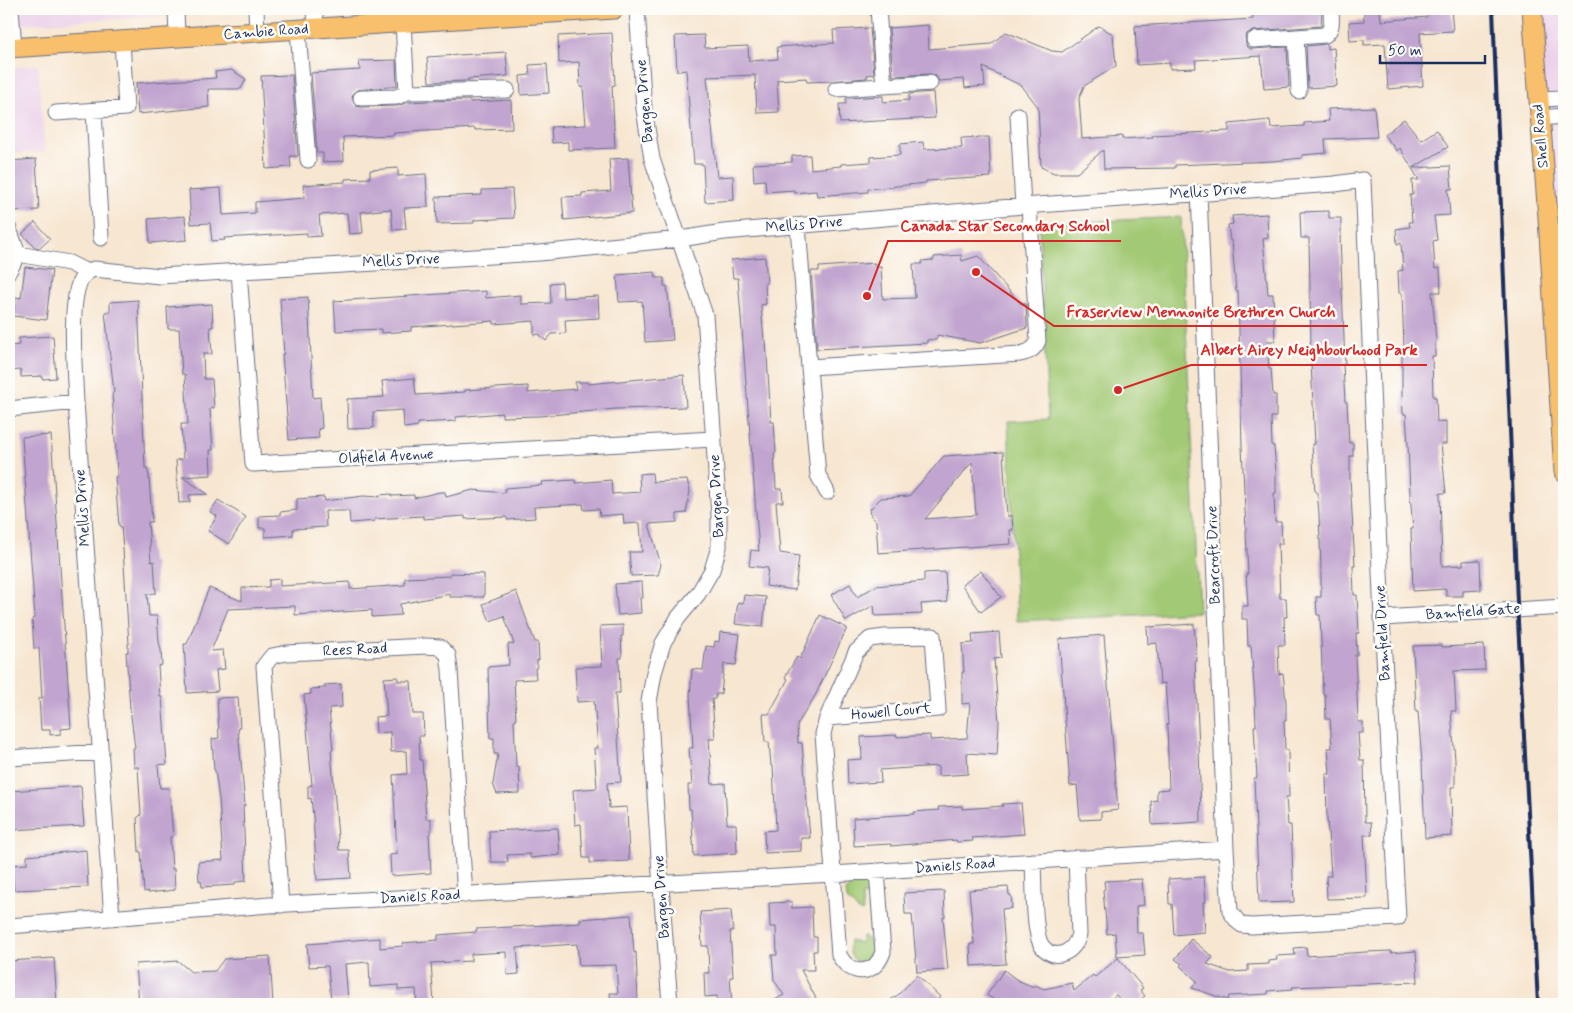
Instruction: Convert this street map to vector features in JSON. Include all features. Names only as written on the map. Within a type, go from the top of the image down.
[{"type":"main road","name":"Cambie Road","points":[[11,48],[614,9]]},
{"type":"main road","name":"Shell Road","points":[[1532,9],[1564,472]]},
{"type":"street","points":[[11,9],[11,48]]},
{"type":"street","points":[[176,9],[177,38]]},
{"type":"street","points":[[256,9],[257,32]]},
{"type":"street","points":[[308,160],[307,29],[315,9]]},
{"type":"street","name":"Bargen Drive","points":[[637,9],[647,133],[652,159],[705,315],[719,515],[720,547],[712,570],[698,594],[678,618],[663,644],[654,672],[649,702],[670,1004]]},
{"type":"street","points":[[878,9],[884,86]]},
{"type":"street","points":[[1254,40],[1325,34],[1330,31],[1330,9]]},
{"type":"street","points":[[403,23],[407,92]]},
{"type":"street","points":[[1296,37],[1299,91]]},
{"type":"street","points":[[56,113],[126,108],[122,41]]},
{"type":"street","points":[[836,89],[930,83]]},
{"type":"street","points":[[361,98],[397,97],[407,92],[508,90]]},
{"type":"street","points":[[1539,108],[1564,98]]},
{"type":"street","points":[[1539,108],[1564,116]]},
{"type":"street","points":[[94,111],[102,238]]},
{"type":"street","points":[[809,367],[1020,354],[1030,352],[1035,348],[1038,341],[1018,115]]},
{"type":"street","name":"Mellis Drive","points":[[112,918],[76,402],[73,330],[78,287],[81,278],[87,272],[94,269],[160,276],[539,253],[680,239],[724,232],[1026,206],[1335,184],[1363,180]]},
{"type":"street","name":"Bamfield Drive","points":[[1233,917],[1242,925],[1252,926],[1398,918],[1382,618],[1363,180]]},
{"type":"street","name":"Bearcroft Drive","points":[[1199,193],[1226,849],[1230,911],[1233,917]]},
{"type":"street","points":[[798,226],[818,474],[827,492]]},
{"type":"street","points":[[9,229],[18,254],[9,271]]},
{"type":"street","points":[[18,254],[69,263],[87,272]]},
{"type":"street","name":"Oldfield Avenue","points":[[239,271],[252,464],[714,439]]},
{"type":"street","points":[[9,409],[76,402]]},
{"type":"street","name":"Bamfield Gate","points":[[1382,618],[1564,607]]},
{"type":"street","name":"Howell Court","points":[[827,718],[938,709],[933,636],[870,639],[856,652],[827,718],[824,734],[832,874]]},
{"type":"street","name":"Rees Road","points":[[281,905],[264,666],[272,656],[297,653],[426,646],[440,647],[448,655],[465,895]]},
{"type":"street","points":[[9,758],[101,752]]},
{"type":"street","name":"Daniels Road","points":[[9,926],[281,905],[832,874],[1226,849]]},
{"type":"street","points":[[1033,861],[1038,937],[1045,949],[1058,954],[1072,949],[1077,942],[1079,934],[1076,858]]},
{"type":"street","points":[[832,874],[839,955],[848,967],[862,971],[876,966],[881,960],[883,952],[878,871]]},
{"type":"shaded area","points":[[9,9],[280,9],[9,25]]},
{"type":"shaded area","points":[[1538,9],[1564,9],[1564,341]]},
{"type":"shaded area","points":[[38,65],[45,152],[9,154],[9,68]]},
{"type":"green space","points":[[1181,217],[1199,612],[1017,621],[1008,421],[1048,419],[1039,224]]},
{"type":"green space","points":[[865,883],[871,885],[873,903],[864,895],[862,896],[863,912],[860,912],[847,900],[846,891],[851,885]]},
{"type":"green space","points":[[862,936],[878,950],[870,962],[860,962],[851,955],[850,941],[861,943]]},
{"type":"building","points":[[1252,9],[1322,9],[1321,26],[1253,31],[1245,36],[1246,45],[1250,49],[1287,47],[1289,87],[1264,89],[1261,56],[1195,60],[1196,68],[1170,69],[1170,63],[1137,65],[1135,26],[1253,19]]},
{"type":"building","points":[[1380,9],[1381,21],[1427,17],[1427,9],[1451,9],[1453,31],[1420,33],[1423,86],[1388,89],[1385,44],[1364,45],[1364,40],[1350,41],[1349,22],[1364,21],[1364,10]]},
{"type":"building","points":[[928,25],[929,49],[991,44],[1006,32],[1052,51],[1062,52],[1099,26],[1113,34],[1116,66],[1084,86],[1079,98],[1082,139],[1122,136],[1122,139],[1153,137],[1153,135],[1229,131],[1229,124],[1270,120],[1271,128],[1304,126],[1304,123],[1329,121],[1328,109],[1374,107],[1377,137],[1325,139],[1326,153],[1302,155],[1302,158],[1175,165],[1175,168],[1104,169],[1103,150],[1077,173],[1054,173],[1041,167],[1038,107],[1022,86],[983,67],[985,86],[965,88],[964,79],[939,81],[935,75],[930,74],[893,76],[889,28]]},
{"type":"building","points":[[870,28],[874,74],[867,75],[867,78],[833,81],[807,82],[806,78],[777,80],[779,112],[757,113],[755,75],[707,77],[717,177],[733,176],[734,200],[705,202],[703,164],[694,164],[686,70],[677,71],[675,36],[704,35],[705,48],[748,46],[749,61],[778,59],[777,47],[834,43],[833,30]]},
{"type":"building","points":[[612,33],[615,85],[612,86],[615,148],[568,150],[568,142],[552,143],[551,127],[586,125],[583,87],[580,87],[579,62],[559,63],[558,36]]},
{"type":"building","points":[[1327,44],[1327,49],[1334,48],[1337,86],[1308,88],[1306,46]]},
{"type":"building","points":[[506,52],[508,76],[468,79],[468,81],[429,82],[427,57]]},
{"type":"building","points":[[396,60],[397,86],[357,90],[353,93],[352,98],[356,106],[397,106],[408,102],[429,101],[511,100],[512,129],[475,130],[475,128],[343,137],[344,161],[323,162],[323,153],[317,153],[311,73],[360,70],[359,61]]},
{"type":"building","points":[[547,64],[549,93],[521,95],[520,76],[530,75],[529,65]]},
{"type":"building","points":[[231,70],[246,79],[241,89],[208,89],[209,107],[138,114],[136,83],[216,78],[215,72]]},
{"type":"building","points":[[292,75],[298,156],[290,156],[291,167],[266,169],[261,76]]},
{"type":"building","points":[[933,92],[935,118],[840,123],[839,104],[846,104],[846,98],[883,96],[883,102],[909,100],[909,94]]},
{"type":"building","points":[[1404,119],[1421,140],[1437,130],[1448,147],[1413,168],[1450,166],[1452,189],[1448,189],[1450,215],[1434,216],[1437,240],[1433,241],[1435,269],[1440,268],[1441,292],[1432,292],[1436,341],[1435,356],[1432,356],[1433,397],[1436,397],[1437,422],[1446,421],[1446,444],[1441,444],[1446,493],[1440,493],[1442,566],[1463,565],[1463,561],[1480,560],[1481,590],[1463,591],[1463,596],[1446,596],[1446,589],[1413,591],[1411,529],[1413,529],[1406,414],[1403,414],[1402,394],[1402,348],[1404,348],[1402,293],[1399,293],[1398,271],[1403,270],[1401,243],[1397,244],[1396,229],[1410,227],[1409,222],[1412,222],[1410,195],[1413,195],[1412,180],[1419,180],[1400,148],[1397,151],[1384,135]]},
{"type":"building","points":[[989,137],[991,177],[926,181],[926,183],[868,189],[868,192],[817,196],[816,191],[794,193],[794,190],[766,192],[765,180],[754,181],[753,164],[792,162],[792,156],[810,155],[811,169],[871,162],[871,157],[900,155],[900,144],[923,142],[924,149],[962,148],[961,138]]},
{"type":"building","points":[[628,158],[632,213],[564,220],[562,197],[582,196],[582,193],[611,191],[609,159]]},
{"type":"building","points":[[36,159],[39,210],[11,211],[9,161]]},
{"type":"building","points":[[398,168],[398,176],[426,174],[428,207],[404,208],[406,229],[393,230],[391,209],[361,212],[363,233],[349,234],[347,213],[319,215],[321,236],[307,237],[307,233],[224,238],[225,240],[212,241],[210,223],[191,224],[189,190],[221,188],[223,215],[255,213],[255,202],[304,198],[303,185],[345,182],[345,179],[370,178],[370,170]]},
{"type":"building","points":[[512,189],[514,218],[474,220],[474,223],[437,224],[436,197],[482,195],[482,190]]},
{"type":"building","points":[[1329,211],[1329,218],[1341,218],[1345,402],[1347,402],[1349,443],[1353,443],[1353,456],[1350,456],[1350,478],[1355,566],[1353,566],[1354,595],[1357,595],[1359,633],[1356,633],[1357,655],[1355,655],[1358,722],[1363,722],[1363,733],[1358,733],[1360,760],[1364,760],[1365,822],[1371,822],[1372,835],[1364,835],[1367,898],[1327,899],[1326,876],[1331,876],[1326,774],[1330,774],[1328,748],[1332,748],[1330,719],[1326,719],[1325,694],[1323,694],[1320,615],[1317,615],[1316,597],[1321,597],[1321,570],[1319,513],[1317,492],[1315,492],[1312,444],[1315,444],[1310,342],[1309,238],[1301,238],[1300,212]]},
{"type":"building","points":[[1267,214],[1268,238],[1263,239],[1268,294],[1273,294],[1275,341],[1267,341],[1273,395],[1276,395],[1276,417],[1271,417],[1272,446],[1274,446],[1276,472],[1276,493],[1274,493],[1275,522],[1281,522],[1282,544],[1278,544],[1280,598],[1286,598],[1287,617],[1284,617],[1285,645],[1278,645],[1279,674],[1283,673],[1286,703],[1286,721],[1284,721],[1285,750],[1288,750],[1289,797],[1286,797],[1288,825],[1291,825],[1294,902],[1259,903],[1254,778],[1257,778],[1254,726],[1256,726],[1255,700],[1251,646],[1248,646],[1247,619],[1242,619],[1242,606],[1248,606],[1246,574],[1248,574],[1242,447],[1238,291],[1236,291],[1232,241],[1230,241],[1228,225],[1233,224],[1232,216]]},
{"type":"building","points":[[185,216],[187,240],[150,243],[148,219]]},
{"type":"building","points":[[35,222],[50,239],[40,248],[35,247],[22,234]]},
{"type":"building","points":[[961,255],[962,261],[978,256],[1021,304],[1026,304],[1027,328],[980,343],[937,335],[937,339],[927,340],[927,343],[817,349],[811,271],[819,271],[819,267],[875,263],[875,267],[881,267],[883,299],[915,298],[913,264],[922,264],[922,261],[934,260],[934,257]]},
{"type":"building","points":[[765,257],[766,304],[761,305],[764,340],[766,340],[771,422],[774,422],[776,489],[782,489],[783,502],[776,502],[780,553],[799,556],[795,590],[766,586],[768,568],[749,566],[751,550],[759,551],[738,278],[733,278],[731,260]]},
{"type":"building","points":[[25,267],[52,270],[46,320],[13,316],[16,297],[21,298]]},
{"type":"building","points":[[655,272],[656,278],[664,278],[664,286],[667,286],[673,340],[645,342],[642,301],[619,302],[617,275]]},
{"type":"building","points":[[562,282],[563,298],[598,296],[599,318],[565,320],[566,333],[552,334],[546,341],[539,334],[534,335],[534,321],[494,324],[494,321],[411,327],[411,331],[381,333],[381,329],[336,331],[334,301],[486,291],[486,298],[521,295],[521,304],[551,303],[550,283]]},
{"type":"building","points":[[308,297],[313,398],[320,397],[322,428],[318,429],[319,438],[289,440],[282,354],[284,354],[280,299]]},
{"type":"building","points":[[138,300],[145,468],[147,468],[149,476],[152,522],[148,522],[151,562],[154,561],[156,593],[147,594],[149,616],[157,616],[161,650],[162,665],[158,666],[167,764],[158,765],[160,788],[169,788],[173,837],[170,837],[175,890],[148,893],[148,891],[144,892],[141,852],[139,852],[137,818],[141,815],[138,767],[134,767],[133,748],[135,748],[126,652],[128,652],[129,644],[123,549],[115,477],[117,477],[117,470],[112,394],[114,392],[105,312],[110,312],[110,302]]},
{"type":"building","points":[[212,304],[213,327],[210,327],[212,354],[203,354],[204,379],[212,379],[214,408],[210,409],[213,450],[210,450],[211,475],[182,477],[208,494],[189,495],[190,502],[179,503],[176,460],[183,459],[181,424],[188,424],[185,374],[182,374],[179,329],[168,329],[167,307]]},
{"type":"building","points":[[53,336],[56,378],[42,379],[42,376],[21,377],[21,370],[9,371],[9,346],[19,345],[19,338]]},
{"type":"building","points":[[684,375],[686,407],[616,409],[539,416],[502,417],[502,413],[456,417],[456,421],[418,423],[418,426],[404,428],[403,410],[373,412],[374,428],[348,429],[347,399],[384,397],[382,381],[414,378],[416,395],[528,386],[528,393],[576,389],[575,382],[588,382],[588,384]]},
{"type":"building","points":[[51,435],[71,728],[61,729],[61,734],[50,735],[50,730],[41,730],[39,698],[42,698],[39,648],[34,649],[32,619],[35,618],[22,437]]},
{"type":"building","points":[[1003,452],[1007,516],[1012,516],[1011,544],[878,553],[876,521],[871,516],[870,509],[881,498],[909,496],[944,456]],"holes":[[[972,462],[976,515],[925,519]]]},
{"type":"building","points":[[652,473],[653,482],[687,480],[690,491],[686,513],[677,514],[677,522],[649,524],[661,565],[658,575],[631,576],[629,552],[642,552],[640,523],[624,524],[623,514],[600,516],[599,509],[584,510],[583,504],[534,507],[535,518],[507,520],[507,517],[465,519],[465,516],[423,519],[423,516],[374,519],[375,521],[350,523],[349,511],[325,511],[326,527],[293,529],[293,535],[265,537],[265,528],[259,528],[259,516],[280,515],[280,512],[297,510],[297,499],[324,497],[325,501],[363,496],[380,497],[379,495],[391,494],[391,496],[414,495],[414,498],[440,492],[445,492],[446,497],[473,490],[505,493],[505,488],[542,485],[541,482],[575,480],[576,483],[611,480],[612,494],[640,492],[639,474]]},
{"type":"building","points":[[218,500],[246,517],[229,544],[208,531],[217,516],[210,512]]},
{"type":"building","points":[[981,571],[1001,597],[981,612],[962,585]]},
{"type":"building","points":[[945,572],[947,602],[921,604],[922,614],[875,616],[874,605],[846,621],[831,595],[850,584],[857,597],[876,586],[924,581],[924,573]]},
{"type":"building","points":[[450,573],[484,574],[484,597],[450,597],[450,594],[400,604],[401,615],[372,617],[372,610],[295,615],[295,606],[228,609],[211,651],[223,650],[225,669],[216,670],[218,691],[187,693],[184,644],[187,644],[209,588],[242,601],[242,588],[269,587],[269,580],[280,579],[280,586],[350,582],[350,589],[405,585],[405,578],[450,576]]},
{"type":"building","points":[[642,582],[643,598],[640,598],[641,613],[618,615],[615,584]]},
{"type":"building","points":[[516,591],[535,642],[538,642],[539,660],[537,660],[537,668],[535,668],[536,679],[514,680],[516,767],[519,767],[520,793],[497,794],[493,784],[498,754],[494,754],[494,738],[490,738],[488,667],[509,665],[508,644],[514,644],[504,616],[490,621],[483,604]]},
{"type":"building","points":[[744,595],[766,597],[763,627],[735,624],[738,602],[743,603]]},
{"type":"building","points":[[820,615],[847,628],[815,696],[797,725],[798,743],[802,743],[810,838],[801,838],[801,851],[765,853],[764,831],[776,830],[773,766],[771,766],[769,742],[765,742],[763,714],[769,714],[788,679],[785,677],[797,657],[800,659]]},
{"type":"building","points":[[1194,624],[1197,661],[1195,661],[1201,822],[1152,825],[1151,801],[1157,800],[1157,790],[1169,789],[1168,724],[1165,683],[1160,684],[1157,643],[1148,644],[1147,627]]},
{"type":"building","points":[[623,625],[623,636],[621,636],[622,658],[619,658],[620,693],[615,693],[621,782],[607,783],[609,808],[627,807],[629,861],[590,863],[590,858],[583,858],[581,824],[575,825],[573,790],[597,788],[594,748],[598,748],[594,701],[577,702],[575,667],[602,666],[600,626]]},
{"type":"building","points":[[720,632],[740,634],[736,665],[724,664],[721,694],[716,694],[715,699],[712,699],[715,739],[709,739],[712,784],[725,783],[727,824],[736,824],[737,853],[694,856],[688,785],[692,785],[689,748],[693,748],[690,695],[692,669],[703,670],[706,646],[714,647],[715,641],[719,642]]},
{"type":"building","points":[[999,632],[1001,658],[994,659],[999,723],[997,755],[967,753],[968,774],[938,776],[938,766],[880,770],[881,782],[848,784],[847,760],[862,759],[861,737],[930,735],[930,740],[967,738],[970,703],[962,704],[962,672],[964,672],[962,644],[973,643],[972,634]]},
{"type":"building","points":[[1104,635],[1118,810],[1101,812],[1101,819],[1080,820],[1077,785],[1070,786],[1059,639]]},
{"type":"building","points":[[1442,645],[1442,647],[1484,645],[1485,670],[1454,671],[1456,711],[1451,711],[1455,760],[1455,787],[1451,787],[1452,836],[1425,838],[1422,762],[1418,712],[1416,712],[1413,646]]},
{"type":"building","points":[[398,677],[398,681],[411,681],[413,714],[423,714],[424,736],[419,736],[420,760],[422,760],[426,819],[431,819],[431,834],[429,834],[431,873],[391,876],[390,855],[397,854],[393,775],[407,774],[406,751],[391,752],[390,732],[376,733],[375,717],[387,716],[384,678]]},
{"type":"building","points":[[341,684],[342,707],[329,708],[333,750],[331,750],[339,850],[349,850],[351,878],[317,880],[311,798],[308,799],[308,786],[312,785],[304,695],[311,694],[311,689],[325,688],[325,685]]},
{"type":"building","points":[[238,697],[240,728],[238,729],[245,806],[243,806],[246,881],[235,882],[235,885],[202,887],[201,881],[199,881],[198,862],[223,860],[219,799],[214,770],[212,739],[219,738],[217,698]]},
{"type":"building","points":[[81,786],[84,826],[11,830],[9,791]]},
{"type":"building","points":[[1021,803],[1024,834],[972,838],[973,841],[957,842],[956,840],[891,846],[891,844],[854,846],[853,818],[914,814],[914,812],[939,810],[938,807],[962,806],[962,809]]},
{"type":"building","points":[[558,828],[560,855],[530,858],[530,854],[507,855],[508,862],[491,862],[489,831]]},
{"type":"building","points":[[86,850],[88,887],[14,890],[12,865],[27,864],[27,856]]},
{"type":"building","points":[[1204,877],[1206,902],[1203,902],[1205,932],[1174,935],[1172,904],[1169,904],[1168,879]]},
{"type":"building","points":[[1142,879],[1144,905],[1136,906],[1137,933],[1143,933],[1145,955],[1117,957],[1115,933],[1107,934],[1103,890],[1105,889],[1104,881]]},
{"type":"building","points":[[1008,887],[1012,908],[1002,909],[1006,964],[971,966],[970,944],[974,944],[969,890]]},
{"type":"building","points":[[944,891],[945,917],[943,917],[948,970],[917,972],[912,914],[905,914],[904,893]]},
{"type":"building","points":[[792,902],[792,908],[812,907],[813,937],[817,937],[817,951],[813,951],[814,970],[801,970],[819,1004],[767,1004],[784,995],[774,980],[772,955],[777,955],[776,927],[770,927],[769,903]]},
{"type":"building","points":[[731,910],[733,931],[730,931],[733,977],[730,977],[732,1004],[718,1004],[717,996],[705,997],[704,973],[709,973],[708,946],[702,946],[700,912]]},
{"type":"building","points":[[631,915],[634,953],[636,952],[638,1004],[611,1004],[610,993],[618,993],[616,965],[579,966],[577,944],[517,948],[519,974],[507,975],[506,952],[471,954],[471,961],[431,963],[434,1004],[417,1004],[416,989],[398,990],[398,985],[370,987],[369,962],[345,964],[348,1000],[331,1001],[328,966],[309,967],[307,944],[380,938],[380,948],[403,946],[403,943],[438,940],[438,935],[476,932],[476,929],[580,923],[580,919]]},
{"type":"building","points":[[1191,939],[1213,957],[1207,964],[1230,972],[1248,971],[1248,965],[1269,964],[1269,961],[1277,960],[1276,956],[1295,955],[1294,948],[1306,947],[1307,956],[1416,951],[1418,982],[1292,987],[1293,989],[1268,991],[1268,994],[1229,996],[1228,1000],[1192,988],[1197,981],[1175,959]]},
{"type":"building","points":[[270,956],[273,1004],[139,1004],[136,964],[178,961],[191,972],[215,971],[224,959]]},
{"type":"building","points":[[54,958],[57,1004],[9,1004],[9,961]]},
{"type":"building","points":[[1118,958],[1143,988],[1140,990],[1145,996],[1135,1004],[1124,1004],[1116,995],[1105,1004],[1000,1004],[987,995],[1004,970],[1017,980],[1034,987],[1035,985],[1044,989],[1072,983],[1074,991]]},
{"type":"building","points":[[917,975],[940,997],[933,1004],[884,1004],[898,995]]},
{"type":"railway","points":[[1493,9],[1517,602],[1538,1004]]},
{"type":"place","name":"Fraserview Mennonite Brethren Church","points":[[976,272]]},
{"type":"place","name":"Canada Star Secondary School","points":[[867,296]]},
{"type":"place","name":"Albert Airey Neighbourhood Park","points":[[1118,390]]}]
